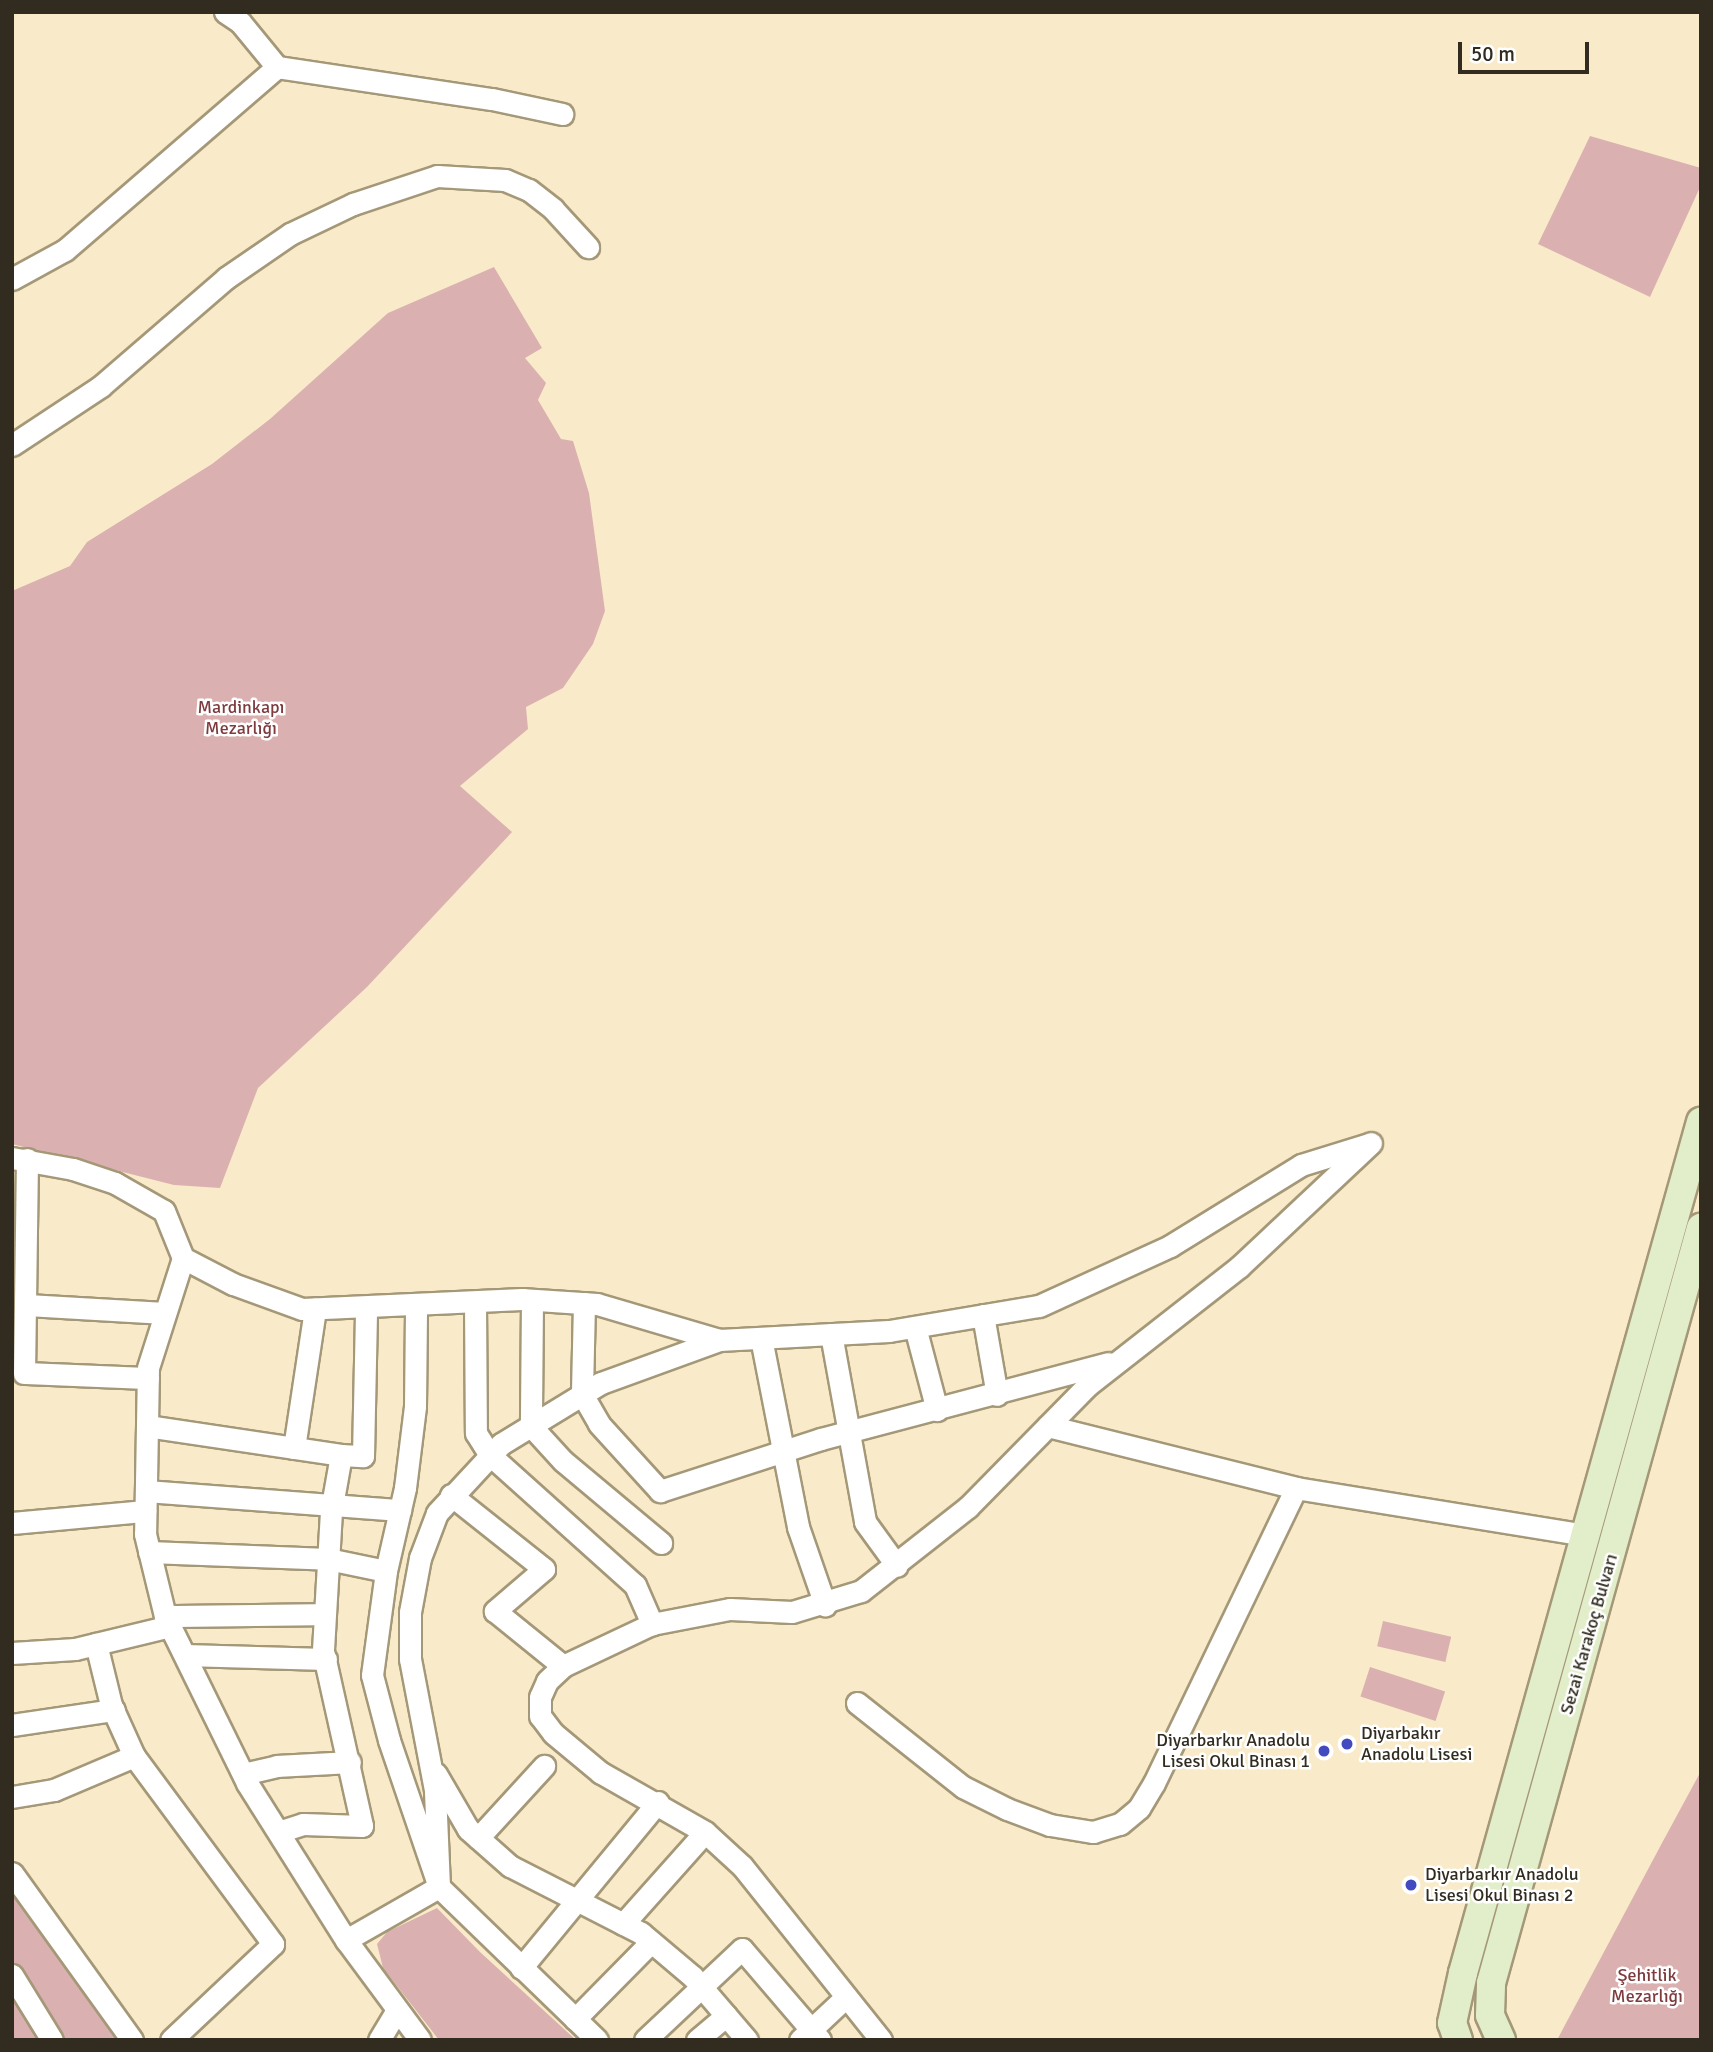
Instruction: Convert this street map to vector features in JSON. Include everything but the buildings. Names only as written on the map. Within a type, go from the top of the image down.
[{"type":"street","points":[[225,12],[240,22],[277,67],[492,99],[562,114]]},
{"type":"street","points":[[12,279],[65,250],[277,67]]},
{"type":"street","points":[[12,445],[101,386],[226,278],[290,234],[353,204],[437,176],[505,180],[529,190],[553,209],[588,247]]},
{"type":"street","points":[[1458,2040],[1452,2023],[1462,1973],[1701,1122]]},
{"type":"street","points":[[439,1887],[435,1790],[410,1659],[411,1612],[420,1558],[437,1513],[490,1455],[582,1394],[673,1353],[719,1340],[915,1327],[1039,1306],[1170,1246],[1301,1165],[1371,1143],[1239,1267],[1088,1385],[968,1507],[897,1566],[861,1591],[825,1605],[792,1612],[730,1609],[652,1624],[564,1666],[547,1681],[540,1698],[540,1716],[552,1733],[601,1773],[658,1802],[705,1832],[742,1866],[881,2040]]},
{"type":"street","points":[[148,1378],[18,1373],[27,1305],[20,1158],[115,1183],[164,1211],[183,1258],[148,1378],[146,1501],[149,1552],[168,1621],[243,1774],[346,1940],[419,2040]]},
{"type":"street","name":"Sezai Karakoç Bulvarı","points":[[1501,2040],[1490,2015],[1491,1983],[1701,1228]]},
{"type":"street","points":[[183,1258],[233,1284],[302,1309],[532,1300],[584,1303],[719,1340]]},
{"type":"street","points":[[532,1300],[531,1426],[563,1461],[662,1543]]},
{"type":"street","points":[[475,1302],[476,1433],[490,1455],[635,1586],[652,1624]]},
{"type":"street","points":[[584,1303],[582,1394],[599,1424],[660,1491],[847,1433],[997,1395],[1127,1357]]},
{"type":"street","points":[[27,1305],[165,1313]]},
{"type":"street","points":[[416,1306],[415,1406],[400,1510],[386,1571],[372,1675],[389,1740],[439,1887],[597,2040]]},
{"type":"street","points":[[147,1426],[363,1456],[366,1308]]},
{"type":"street","points":[[294,1448],[315,1309]]},
{"type":"street","points":[[983,1315],[997,1395]]},
{"type":"street","points":[[915,1327],[937,1410]]},
{"type":"street","points":[[831,1334],[865,1522],[897,1566]]},
{"type":"street","points":[[761,1338],[798,1527],[825,1605]]},
{"type":"street","points":[[1048,1426],[1296,1488],[1585,1535]]},
{"type":"street","points":[[278,1832],[303,1824],[362,1826],[326,1659],[324,1614],[332,1503],[341,1455]]},
{"type":"street","points":[[857,1703],[963,1787],[1007,1809],[1050,1825],[1093,1832],[1120,1824],[1139,1808],[1154,1783],[1296,1488]]},
{"type":"street","points":[[451,1495],[544,1569],[495,1611],[564,1666]]},
{"type":"street","points":[[12,1523],[146,1501],[332,1503],[400,1510]]},
{"type":"street","points":[[149,1552],[328,1559],[386,1571]]},
{"type":"street","points":[[12,1653],[32,1655],[96,1644],[168,1621],[324,1614]]},
{"type":"street","points":[[96,1644],[114,1710],[134,1756],[273,1944],[171,2040]]},
{"type":"street","points":[[185,1655],[326,1659]]},
{"type":"street","points":[[12,1725],[114,1710]]},
{"type":"street","points":[[12,1797],[54,1790],[134,1756]]},
{"type":"street","points":[[427,1758],[468,1829],[478,1838],[510,1866],[622,1923],[652,1942],[704,1990],[747,2040]]},
{"type":"street","points":[[243,1774],[277,1766],[350,1762]]},
{"type":"street","points":[[478,1838],[544,1766]]},
{"type":"street","points":[[521,1968],[658,1802]]},
{"type":"street","points":[[622,1923],[705,1832]]},
{"type":"street","points":[[12,1872],[132,2040]]},
{"type":"street","points":[[346,1940],[439,1887]]},
{"type":"street","points":[[575,2019],[652,1942]]},
{"type":"street","points":[[645,2040],[704,1990],[743,1949],[810,2037],[846,1997]]},
{"type":"street","points":[[12,1975],[52,2040]]},
{"type":"street","points":[[379,2040],[397,2010]]},
{"type":"street","points":[[697,2040],[726,2016]]},
{"type":"green space","points":[[1590,136],[1701,168],[1701,185],[1650,297],[1538,244]]},
{"type":"green space","name":"Mardinkapı Mezarlığı","points":[[494,267],[542,348],[525,358],[546,383],[538,400],[561,439],[573,441],[589,493],[605,611],[593,644],[563,688],[526,707],[528,729],[460,786],[512,832],[367,987],[258,1088],[220,1188],[174,1185],[12,1144],[12,591],[70,566],[87,542],[212,464],[270,419],[388,313]]},
{"type":"green space","points":[[1383,1621],[1451,1637],[1445,1662],[1377,1646]]},
{"type":"green space","points":[[1370,1667],[1445,1691],[1436,1721],[1360,1696]]},
{"type":"green space","name":"Şehitlik Mezarlığı","points":[[1701,1771],[1701,2040],[1557,2040],[1662,1843]]},
{"type":"green space","points":[[12,1890],[27,1916],[125,2040],[12,2040]]},
{"type":"green space","points":[[437,1908],[480,1952],[576,2040],[439,2040],[383,1968],[377,1944],[387,1932]]},
{"type":"place","name":"Diyarbakır Anadolu Lisesi","points":[[1347,1744]]},
{"type":"place","name":"Diyarbarkır Anadolu Lisesi Okul Binası 1","points":[[1324,1751]]},
{"type":"place","name":"Diyarbarkır Anadolu Lisesi Okul Binası 2","points":[[1411,1885]]}]
